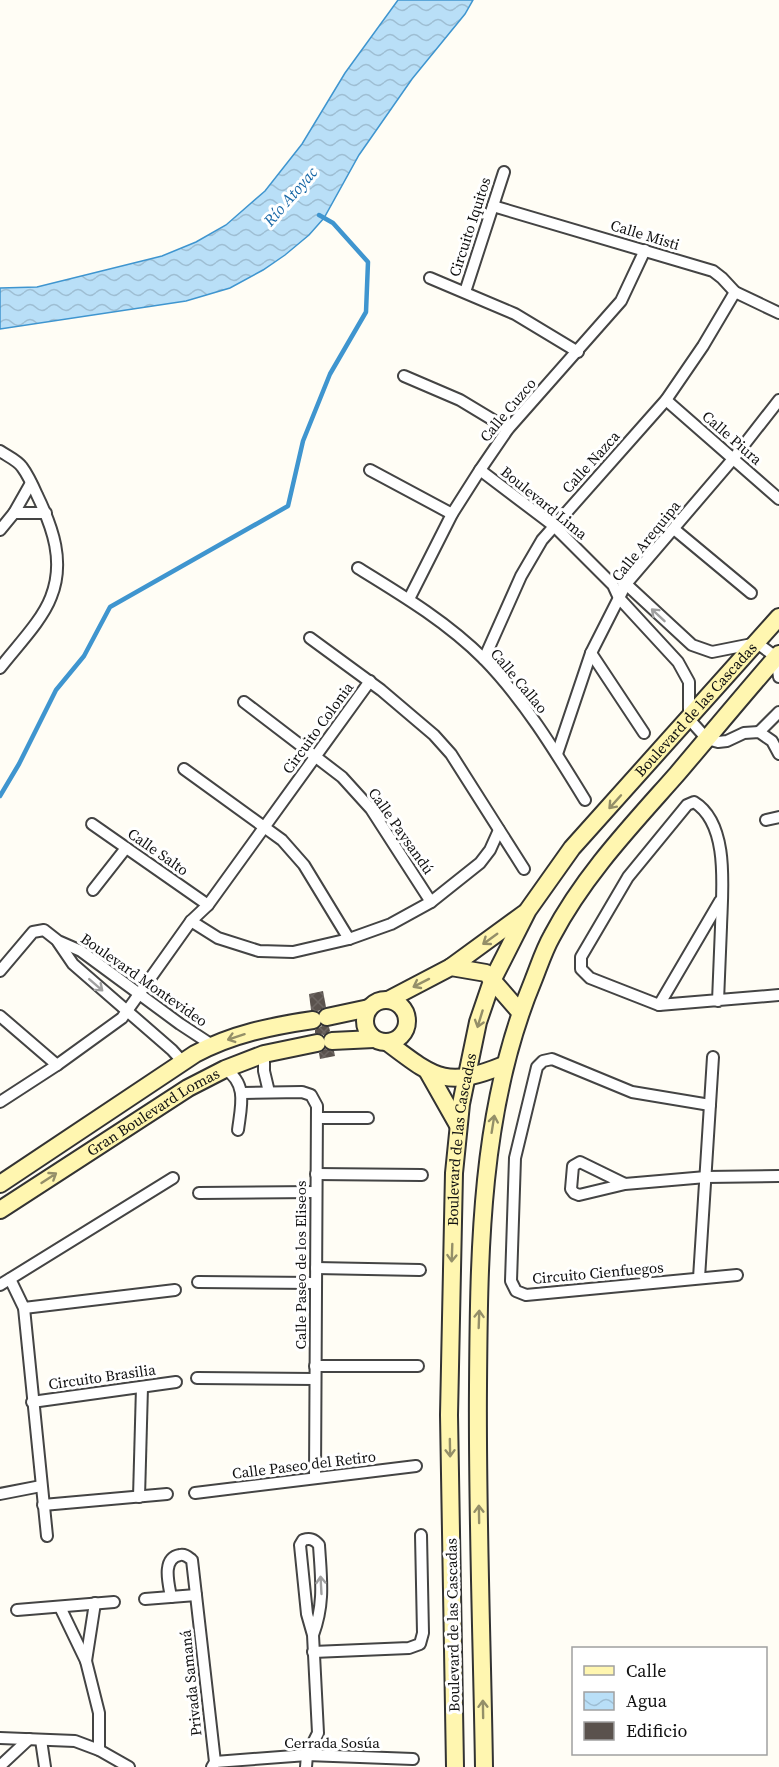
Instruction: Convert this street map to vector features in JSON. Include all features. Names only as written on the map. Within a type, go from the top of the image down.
[{"type":"main road","name":"Boulevard de las Cascadas","points":[[455,1767],[450,1339],[454,1173],[465,1078],[478,1022],[492,981],[528,910],[572,848],[779,617]]},
{"type":"main road","name":"Boulevard de las Cascadas","points":[[484,1767],[477,1459],[478,1343],[486,1178],[492,1125],[504,1065],[520,1012],[550,939],[566,911],[603,858],[778,656]]},
{"type":"main road","points":[[388,1000],[451,967],[528,910]]},
{"type":"main road","points":[[451,967],[486,973],[520,1012]]},
{"type":"main road","points":[[381,1040],[394,1041],[404,1031],[407,1018],[401,1006],[388,1000],[381,1000],[369,1008],[364,1021],[369,1034],[428,1072],[448,1079],[465,1078],[504,1065]]},
{"type":"main road","name":"Gran Boulevard Lomas","points":[[0,1184],[182,1061],[212,1045],[275,1026],[369,1008]]},
{"type":"main road","points":[[272,1052],[275,1026]]},
{"type":"main road","name":"Gran Boulevard Lomas","points":[[0,1210],[188,1088],[225,1069],[272,1052],[325,1042],[381,1040]]},
{"type":"main road","points":[[428,1072],[458,1125]]},
{"type":"main road","points":[[138,1091],[152,1112]]},
{"type":"main road","points":[[450,1339],[478,1343]]},
{"type":"street","name":"Circuito Iquitos","points":[[465,292],[504,172]]},
{"type":"street","name":"Calle Misti","points":[[493,206],[713,271],[735,292],[779,313]]},
{"type":"street","name":"Calle Cuzco","points":[[409,599],[452,514],[480,470],[508,429],[621,301],[645,250]]},
{"type":"street","name":"Circuito Iquitos","points":[[430,278],[516,314],[578,352]]},
{"type":"street","name":"Calle Nazca","points":[[484,659],[521,576],[542,540],[666,400],[703,346],[735,292]]},
{"type":"street","points":[[404,376],[460,400],[508,429]]},
{"type":"street","name":"Calle Piura","points":[[666,400],[779,499]]},
{"type":"street","name":"Calle Arequipa","points":[[556,754],[591,652],[627,584],[733,459],[779,400]]},
{"type":"street","points":[[0,451],[21,466],[31,483],[51,525],[57,550],[57,575],[51,598],[0,668]]},
{"type":"street","points":[[370,470],[452,514]]},
{"type":"street","name":"Boulevard Lima","points":[[480,470],[554,526],[613,585],[619,598],[678,662],[689,682],[689,719]]},
{"type":"street","points":[[0,530],[14,513],[31,483]]},
{"type":"street","points":[[14,513],[46,513]]},
{"type":"street","points":[[674,529],[751,593]]},
{"type":"street","name":"Calle Callao","points":[[358,568],[409,599],[484,659],[524,707],[585,800]]},
{"type":"street","points":[[613,585],[627,584],[692,645],[712,652],[757,643],[778,656],[779,676]]},
{"type":"street","points":[[310,638],[370,681]]},
{"type":"street","points":[[591,652],[644,733]]},
{"type":"street","name":"Circuito Colonia","points":[[0,1102],[106,1031],[126,1012],[191,921],[208,905],[370,681],[445,747],[524,869]]},
{"type":"street","name":"Calle Paysandú","points":[[244,702],[342,777],[371,809],[431,902]]},
{"type":"street","points":[[759,732],[779,712]]},
{"type":"street","points":[[689,719],[707,739],[723,742],[744,733],[759,732],[772,741],[779,754]]},
{"type":"street","points":[[184,769],[282,840],[304,865],[349,939]]},
{"type":"street","points":[[718,1001],[723,868],[711,822],[701,807],[693,802],[687,805],[628,878],[581,957],[581,969],[590,978],[659,1005],[718,1001],[779,995]]},
{"type":"street","points":[[766,820],[779,817]]},
{"type":"street","name":"Calle Salto","points":[[92,824],[208,905]]},
{"type":"street","points":[[191,921],[218,938],[259,951],[293,952],[349,939],[391,924],[431,902],[480,863],[490,850],[500,830]]},
{"type":"street","points":[[93,890],[126,848]]},
{"type":"street","points":[[659,1005],[722,898]]},
{"type":"street","name":"Boulevard Montevideo","points":[[0,971],[33,932],[44,930],[58,941],[81,951],[212,1045]]},
{"type":"street","name":"Boulevard Montevideo","points":[[58,941],[72,964],[182,1061]]},
{"type":"street","points":[[0,1016],[57,1065]]},
{"type":"street","points":[[269,1092],[264,1071],[272,1052]]},
{"type":"street","points":[[699,1278],[713,1057]]},
{"type":"street","name":"Circuito Cienfuegos","points":[[710,1105],[632,1092],[552,1059],[543,1061],[537,1067],[515,1158],[511,1281],[516,1291],[526,1294],[737,1275]]},
{"type":"street","points":[[225,1069],[238,1080],[243,1093],[238,1130]]},
{"type":"street","name":"Calle Paseo de los Eliseos","points":[[243,1093],[302,1092],[311,1095],[317,1106],[315,1478]]},
{"type":"street","points":[[317,1118],[368,1118]]},
{"type":"street","points":[[625,1184],[580,1162],[573,1166],[571,1189],[579,1195],[625,1184],[706,1177],[779,1176]]},
{"type":"street","points":[[316,1174],[422,1175]]},
{"type":"street","points":[[0,1285],[173,1178]]},
{"type":"street","points":[[200,1193],[316,1192]]},
{"type":"street","points":[[316,1268],[420,1270]]},
{"type":"street","points":[[10,1279],[24,1308],[46,1536]]},
{"type":"street","points":[[198,1282],[316,1283]]},
{"type":"street","points":[[24,1308],[175,1290]]},
{"type":"street","points":[[315,1366],[418,1366]]},
{"type":"street","points":[[197,1378],[315,1379]]},
{"type":"street","name":"Circuito Brasilia","points":[[32,1402],[176,1383]]},
{"type":"street","points":[[140,1497],[142,1387]]},
{"type":"street","name":"Calle Paseo del Retiro","points":[[195,1493],[416,1466]]},
{"type":"street","points":[[0,1494],[41,1486]]},
{"type":"street","points":[[43,1505],[167,1494]]},
{"type":"street","points":[[313,1652],[410,1648],[420,1644],[423,1633],[422,1535]]},
{"type":"street","points":[[306,1767],[307,1755],[318,1733],[313,1635],[305,1604],[300,1545],[303,1540],[309,1539],[315,1540],[319,1545],[322,1593],[320,1616],[313,1635]]},
{"type":"street","name":"Privada Samaná","points":[[171,1597],[167,1569],[169,1562],[174,1557],[188,1556],[192,1560],[213,1765]]},
{"type":"street","points":[[145,1599],[196,1595]]},
{"type":"street","points":[[17,1610],[114,1602]]},
{"type":"street","points":[[86,1661],[95,1603]]},
{"type":"street","points":[[60,1606],[86,1661],[99,1713],[99,1750]]},
{"type":"street","points":[[0,1737],[75,1741],[99,1750],[129,1767]]},
{"type":"street","points":[[0,1737],[12,1756]]},
{"type":"street","points":[[0,1766],[29,1739]]},
{"type":"street","points":[[41,1740],[45,1767]]},
{"type":"street","name":"Cerrada Sosúa","points":[[213,1765],[307,1755],[413,1759]]},
{"type":"water","name":"Río Atoyac","points":[[398,0],[473,0],[465,14],[412,79],[359,155],[324,218],[309,235],[285,255],[230,288],[186,301],[0,329],[0,288],[37,287],[162,256],[196,242],[226,225],[265,191],[302,144],[345,73]]},
{"type":"building","points":[[323,991],[326,1007],[318,1011],[311,1010],[309,994]]},
{"type":"building","points":[[322,1026],[329,1027],[330,1031],[324,1035],[315,1033],[315,1030]]},
{"type":"building","points":[[325,1049],[334,1051],[335,1056],[320,1059],[319,1053]]},
{"type":"waterway","points":[[0,796],[19,764],[56,690],[84,656],[110,607],[288,506],[303,441],[330,374],[366,312],[368,262],[333,223],[319,215]]}]
